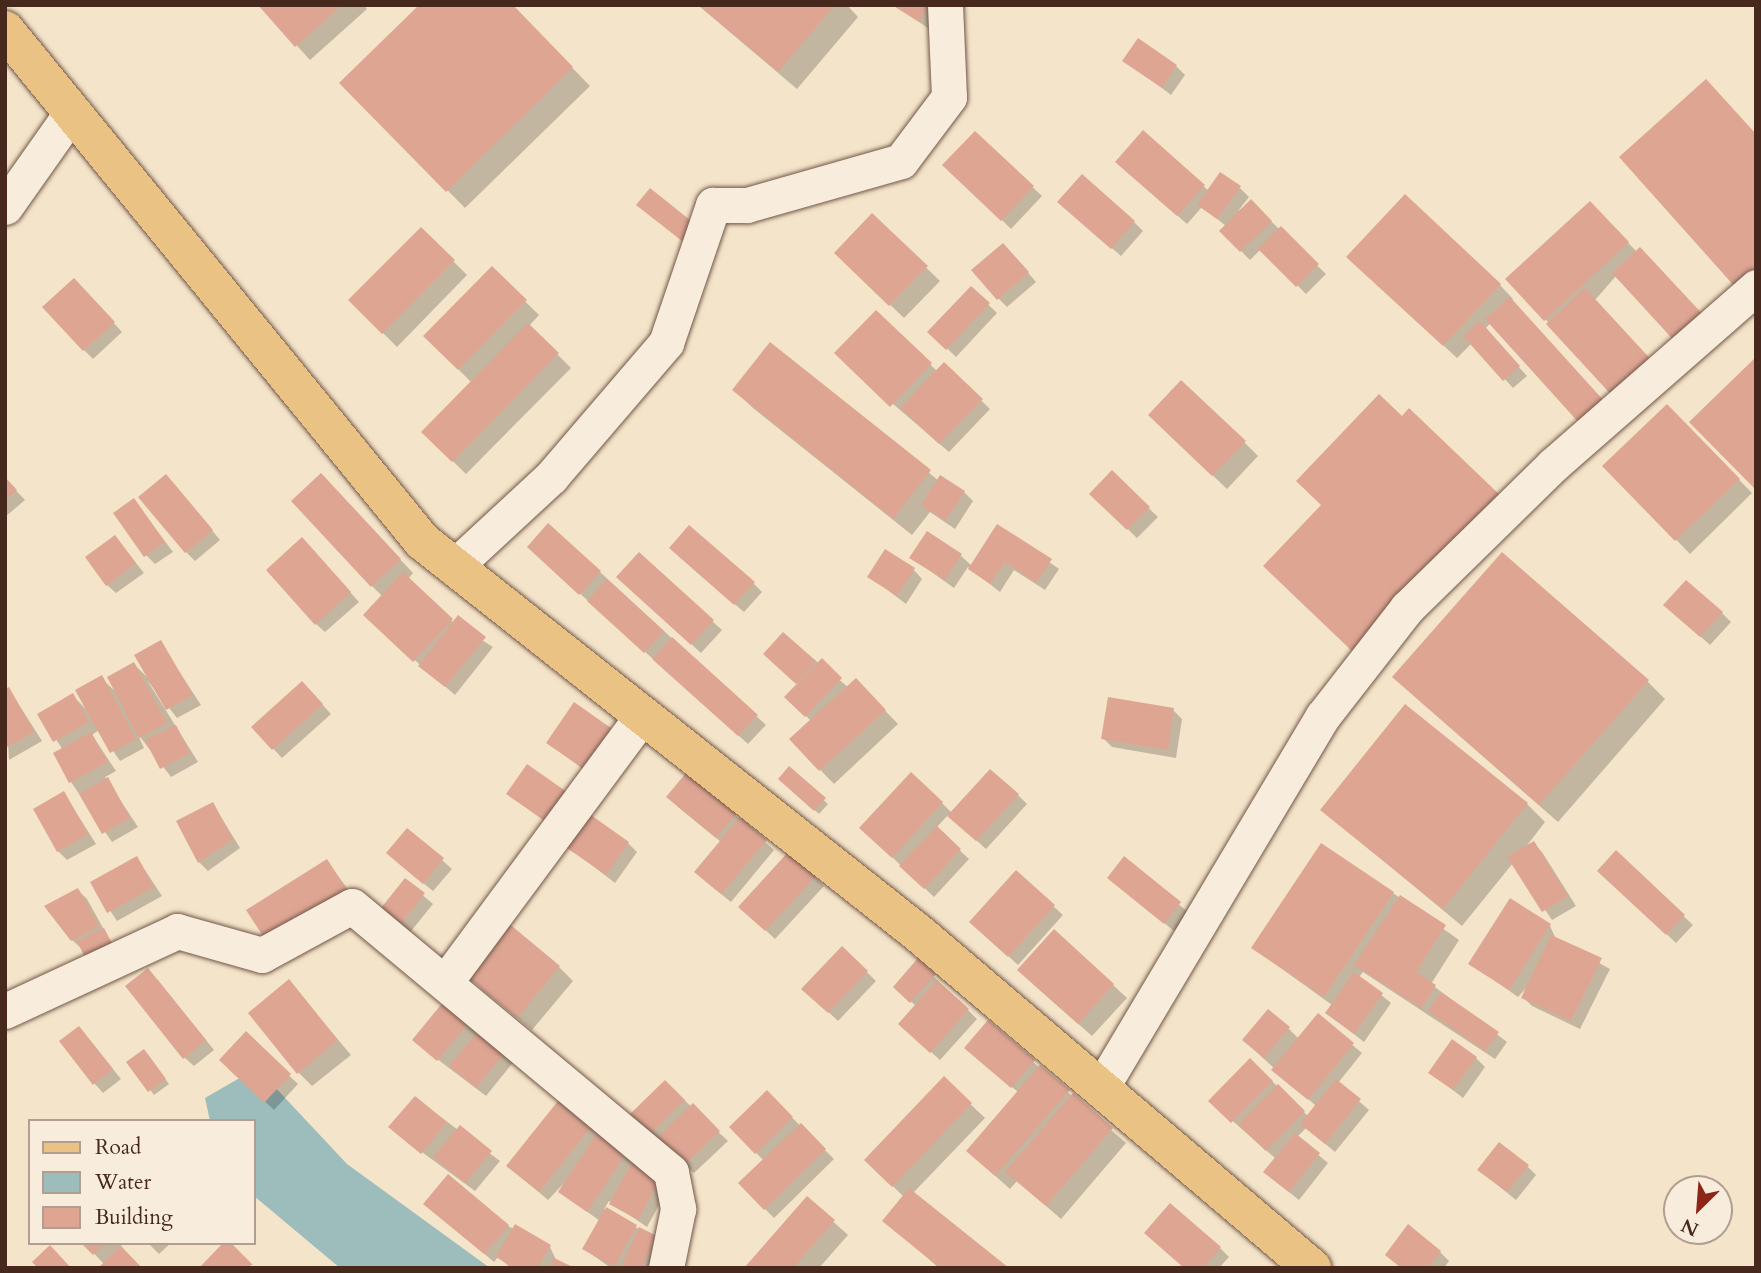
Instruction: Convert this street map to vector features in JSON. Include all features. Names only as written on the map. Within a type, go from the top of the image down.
[{"type":"main road","points":[[5,30],[422,541],[641,717],[917,932],[1312,1268]]},
{"type":"street","points":[[455,566],[551,477],[666,343],[713,205],[747,205],[901,161],[949,97],[944,5]]},
{"type":"street","points":[[5,207],[72,112]]},
{"type":"street","points":[[1101,1088],[1323,716],[1407,608],[1553,465],[1756,287]]},
{"type":"street","points":[[446,981],[641,717]]},
{"type":"street","points":[[5,1011],[177,931],[262,954],[352,906],[446,981],[671,1172],[678,1209],[666,1268]]},
{"type":"water","points":[[257,1068],[347,1164],[490,1268],[340,1268],[256,1198],[256,1119],[210,1119],[205,1098]]},
{"type":"building","points":[[258,5],[342,5],[295,47]]},
{"type":"building","points":[[419,5],[513,5],[573,67],[446,192],[339,83]]},
{"type":"building","points":[[698,5],[835,5],[778,72]]},
{"type":"building","points":[[892,5],[929,5],[919,22]]},
{"type":"building","points":[[1138,38],[1177,65],[1162,88],[1122,61]]},
{"type":"building","points":[[1706,79],[1756,134],[1756,270],[1736,288],[1619,157]]},
{"type":"building","points":[[1143,130],[1205,185],[1177,216],[1115,162]]},
{"type":"building","points":[[975,131],[1034,186],[1001,221],[942,165]]},
{"type":"building","points":[[1220,172],[1241,186],[1217,219],[1197,205]]},
{"type":"building","points":[[1082,174],[1135,221],[1111,249],[1057,202]]},
{"type":"building","points":[[650,188],[695,224],[682,241],[636,205]]},
{"type":"building","points":[[1405,194],[1501,284],[1443,346],[1346,257]]},
{"type":"building","points":[[1251,199],[1272,221],[1240,252],[1219,231]]},
{"type":"building","points":[[1590,201],[1629,242],[1544,321],[1505,279]]},
{"type":"building","points":[[872,213],[928,266],[889,306],[834,253]]},
{"type":"building","points":[[1281,226],[1319,264],[1296,287],[1258,249]]},
{"type":"building","points":[[421,227],[455,260],[382,334],[348,300]]},
{"type":"building","points":[[1003,243],[1029,272],[997,300],[971,270]]},
{"type":"building","points":[[1640,247],[1708,320],[1679,346],[1612,273]]},
{"type":"building","points":[[492,266],[527,300],[458,370],[423,336]]},
{"type":"building","points":[[74,278],[115,322],[83,351],[42,307]]},
{"type":"building","points":[[971,286],[990,303],[946,350],[927,332]]},
{"type":"building","points":[[1585,288],[1656,365],[1617,401],[1546,324]]},
{"type":"building","points":[[1510,297],[1605,402],[1580,424],[1485,319]]},
{"type":"building","points":[[876,310],[932,363],[890,407],[834,353]]},
{"type":"building","points":[[1480,321],[1520,366],[1503,381],[1463,336]]},
{"type":"building","points":[[528,323],[559,353],[452,462],[421,432]]},
{"type":"building","points":[[770,342],[931,470],[893,519],[732,390]]},
{"type":"building","points":[[1756,357],[1756,490],[1689,422]]},
{"type":"building","points":[[944,362],[983,399],[939,444],[900,408]]},
{"type":"building","points":[[1181,380],[1246,441],[1212,476],[1148,415]]},
{"type":"building","points":[[1379,394],[1402,416],[1409,408],[1502,497],[1353,652],[1263,566],[1321,505],[1296,481]]},
{"type":"building","points":[[1667,404],[1740,479],[1675,541],[1602,466]]},
{"type":"building","points":[[1112,470],[1150,507],[1127,530],[1089,494]]},
{"type":"building","points":[[321,473],[401,559],[371,587],[291,501]]},
{"type":"building","points":[[166,474],[213,530],[185,553],[138,497]]},
{"type":"building","points":[[940,475],[965,491],[945,521],[921,505]]},
{"type":"building","points":[[5,477],[17,490],[5,501]]},
{"type":"building","points":[[134,498],[165,542],[144,557],[113,513]]},
{"type":"building","points":[[548,523],[601,571],[579,595],[527,547]]},
{"type":"building","points":[[997,524],[1052,559],[1036,583],[1005,562],[990,584],[968,569]]},
{"type":"building","points":[[689,525],[755,582],[734,605],[669,548]]},
{"type":"building","points":[[927,531],[962,554],[945,580],[909,558]]},
{"type":"building","points":[[115,535],[136,563],[106,586],[85,557]]},
{"type":"building","points":[[302,537],[351,592],[315,625],[266,570]]},
{"type":"building","points":[[885,549],[915,568],[897,596],[867,577]]},
{"type":"building","points":[[639,552],[714,620],[691,645],[616,577]]},
{"type":"building","points":[[1502,552],[1649,680],[1539,805],[1392,677]]},
{"type":"building","points":[[403,572],[453,619],[413,662],[363,615]]},
{"type":"building","points":[[607,579],[664,631],[644,653],[587,601]]},
{"type":"building","points":[[1686,580],[1723,612],[1700,637],[1663,605]]},
{"type":"building","points":[[458,615],[486,637],[445,687],[418,666]]},
{"type":"building","points":[[783,632],[816,661],[796,684],[763,654]]},
{"type":"building","points":[[672,637],[758,715],[738,736],[652,659]]},
{"type":"building","points":[[161,640],[193,695],[166,710],[134,655]]},
{"type":"building","points":[[822,658],[842,678],[805,717],[784,697]]},
{"type":"building","points":[[134,662],[167,723],[139,738],[107,677]]},
{"type":"building","points":[[102,675],[136,739],[110,753],[75,690]]},
{"type":"building","points":[[856,678],[886,710],[819,771],[789,739]]},
{"type":"building","points":[[302,681],[323,704],[272,750],[251,727]]},
{"type":"building","points":[[9,687],[34,732],[5,748],[5,689]]},
{"type":"building","points":[[73,693],[89,722],[53,742],[37,714]]},
{"type":"building","points":[[1108,697],[1174,708],[1168,750],[1101,739]]},
{"type":"building","points":[[574,702],[618,733],[590,773],[546,743]]},
{"type":"building","points":[[1405,704],[1528,803],[1443,909],[1320,810]]},
{"type":"building","points":[[176,725],[190,753],[160,769],[145,740]]},
{"type":"building","points":[[91,732],[108,762],[69,783],[53,753]]},
{"type":"building","points":[[527,764],[574,797],[554,827],[506,794]]},
{"type":"building","points":[[789,766],[826,798],[814,811],[778,779]]},
{"type":"building","points":[[990,769],[1019,794],[976,841],[947,816]]},
{"type":"building","points":[[911,772],[943,802],[892,858],[859,828]]},
{"type":"building","points":[[686,773],[737,813],[716,838],[666,797]]},
{"type":"building","points":[[108,777],[130,818],[102,834],[79,794]]},
{"type":"building","points":[[64,791],[88,834],[57,852],[33,809]]},
{"type":"building","points":[[213,802],[233,839],[198,863],[176,821]]},
{"type":"building","points":[[588,813],[629,842],[606,875],[564,846]]},
{"type":"building","points":[[740,817],[767,840],[721,894],[694,872]]},
{"type":"building","points":[[937,826],[961,849],[924,889],[899,866]]},
{"type":"building","points":[[407,828],[444,858],[423,884],[386,853]]},
{"type":"building","points":[[1534,841],[1568,896],[1542,912],[1507,857]]},
{"type":"building","points":[[1321,843],[1394,892],[1324,997],[1251,948]]},
{"type":"building","points":[[1616,850],[1685,915],[1666,935],[1597,871]]},
{"type":"building","points":[[789,851],[816,876],[765,931],[738,907]]},
{"type":"building","points":[[137,856],[154,887],[107,913],[90,882]]},
{"type":"building","points":[[1124,856],[1181,902],[1164,924],[1107,878]]},
{"type":"building","points":[[327,859],[351,896],[270,947],[246,910]]},
{"type":"building","points":[[1016,870],[1055,905],[1008,957],[969,922]]},
{"type":"building","points":[[405,878],[425,893],[397,929],[377,913]]},
{"type":"building","points":[[78,888],[99,926],[71,941],[44,906]]},
{"type":"building","points":[[1400,895],[1446,925],[1416,972],[1436,985],[1421,1008],[1354,965]]},
{"type":"building","points":[[1510,898],[1551,924],[1509,990],[1468,964]]},
{"type":"building","points":[[507,922],[560,966],[517,1018],[464,974]]},
{"type":"building","points":[[104,928],[116,951],[88,964],[77,941]]},
{"type":"building","points":[[1054,929],[1114,984],[1078,1024],[1017,970]]},
{"type":"building","points":[[1551,935],[1602,958],[1571,1021],[1521,998]]},
{"type":"building","points":[[842,946],[868,971],[828,1013],[801,989]]},
{"type":"building","points":[[918,958],[936,974],[910,1003],[893,987]]},
{"type":"building","points":[[148,968],[206,1040],[183,1059],[125,986]]},
{"type":"building","points":[[1354,972],[1383,993],[1354,1034],[1325,1013]]},
{"type":"building","points":[[289,979],[338,1040],[297,1074],[248,1013]]},
{"type":"building","points":[[937,980],[969,1009],[930,1053],[898,1024]]},
{"type":"building","points":[[1441,992],[1499,1032],[1485,1051],[1428,1011]]},
{"type":"building","points":[[449,995],[474,1016],[437,1061],[412,1040]]},
{"type":"building","points":[[1268,1009],[1290,1027],[1264,1058],[1242,1040]]},
{"type":"building","points":[[1318,1013],[1354,1043],[1308,1100],[1271,1070]]},
{"type":"building","points":[[988,1020],[1035,1060],[1011,1088],[964,1048]]},
{"type":"building","points":[[485,1024],[511,1045],[476,1088],[449,1066]]},
{"type":"building","points":[[79,1026],[113,1069],[93,1085],[59,1041]]},
{"type":"building","points":[[246,1031],[291,1074],[264,1103],[219,1060]]},
{"type":"building","points":[[1452,1039],[1477,1057],[1453,1090],[1428,1073]]},
{"type":"building","points":[[144,1049],[166,1079],[148,1092],[126,1062]]},
{"type":"building","points":[[1250,1058],[1273,1081],[1231,1123],[1208,1101]]},
{"type":"building","points":[[1040,1065],[1070,1090],[995,1176],[966,1151]]},
{"type":"building","points":[[944,1076],[972,1103],[892,1187],[864,1160]]},
{"type":"building","points":[[1336,1079],[1361,1099],[1325,1144],[1300,1124]]},
{"type":"building","points":[[665,1080],[685,1100],[647,1137],[627,1117]]},
{"type":"building","points":[[1278,1084],[1305,1111],[1266,1151],[1238,1125]]},
{"type":"building","points":[[767,1090],[793,1117],[755,1154],[729,1127]]},
{"type":"building","points":[[1073,1093],[1113,1128],[1046,1206],[1005,1172]]},
{"type":"building","points":[[415,1096],[447,1122],[421,1154],[388,1127]]},
{"type":"building","points":[[562,1096],[595,1122],[539,1192],[506,1166]]},
{"type":"building","points":[[693,1103],[720,1131],[684,1165],[657,1138]]},
{"type":"building","points":[[801,1123],[826,1149],[764,1210],[738,1183]]},
{"type":"building","points":[[460,1125],[492,1151],[465,1183],[433,1157]]},
{"type":"building","points":[[599,1130],[629,1149],[587,1212],[558,1192]]},
{"type":"building","points":[[1295,1133],[1320,1153],[1289,1192],[1263,1172]]},
{"type":"building","points":[[1499,1142],[1529,1165],[1507,1192],[1477,1170]]},
{"type":"building","points":[[637,1154],[665,1169],[638,1220],[609,1204]]},
{"type":"building","points":[[448,1174],[509,1225],[484,1254],[423,1204]]},
{"type":"building","points":[[909,1188],[1009,1268],[940,1268],[882,1221]]},
{"type":"building","points":[[807,1196],[835,1220],[793,1268],[744,1268]]},
{"type":"building","points":[[1170,1203],[1221,1247],[1203,1268],[1184,1268],[1144,1233]]},
{"type":"building","points":[[606,1207],[637,1225],[614,1267],[582,1249]]},
{"type":"building","points":[[515,1224],[551,1245],[537,1268],[514,1268],[496,1257]]},
{"type":"building","points":[[1408,1224],[1441,1251],[1428,1268],[1401,1268],[1385,1255]]},
{"type":"building","points":[[639,1227],[657,1236],[641,1268],[621,1268]]},
{"type":"building","points":[[50,1245],[71,1268],[38,1268],[32,1262]]},
{"type":"building","points":[[83,1245],[104,1245],[93,1255]]},
{"type":"building","points":[[221,1245],[233,1245],[253,1265],[199,1268]]},
{"type":"building","points":[[121,1246],[142,1268],[98,1268]]},
{"type":"building","points":[[554,1258],[575,1268],[549,1268]]}]
